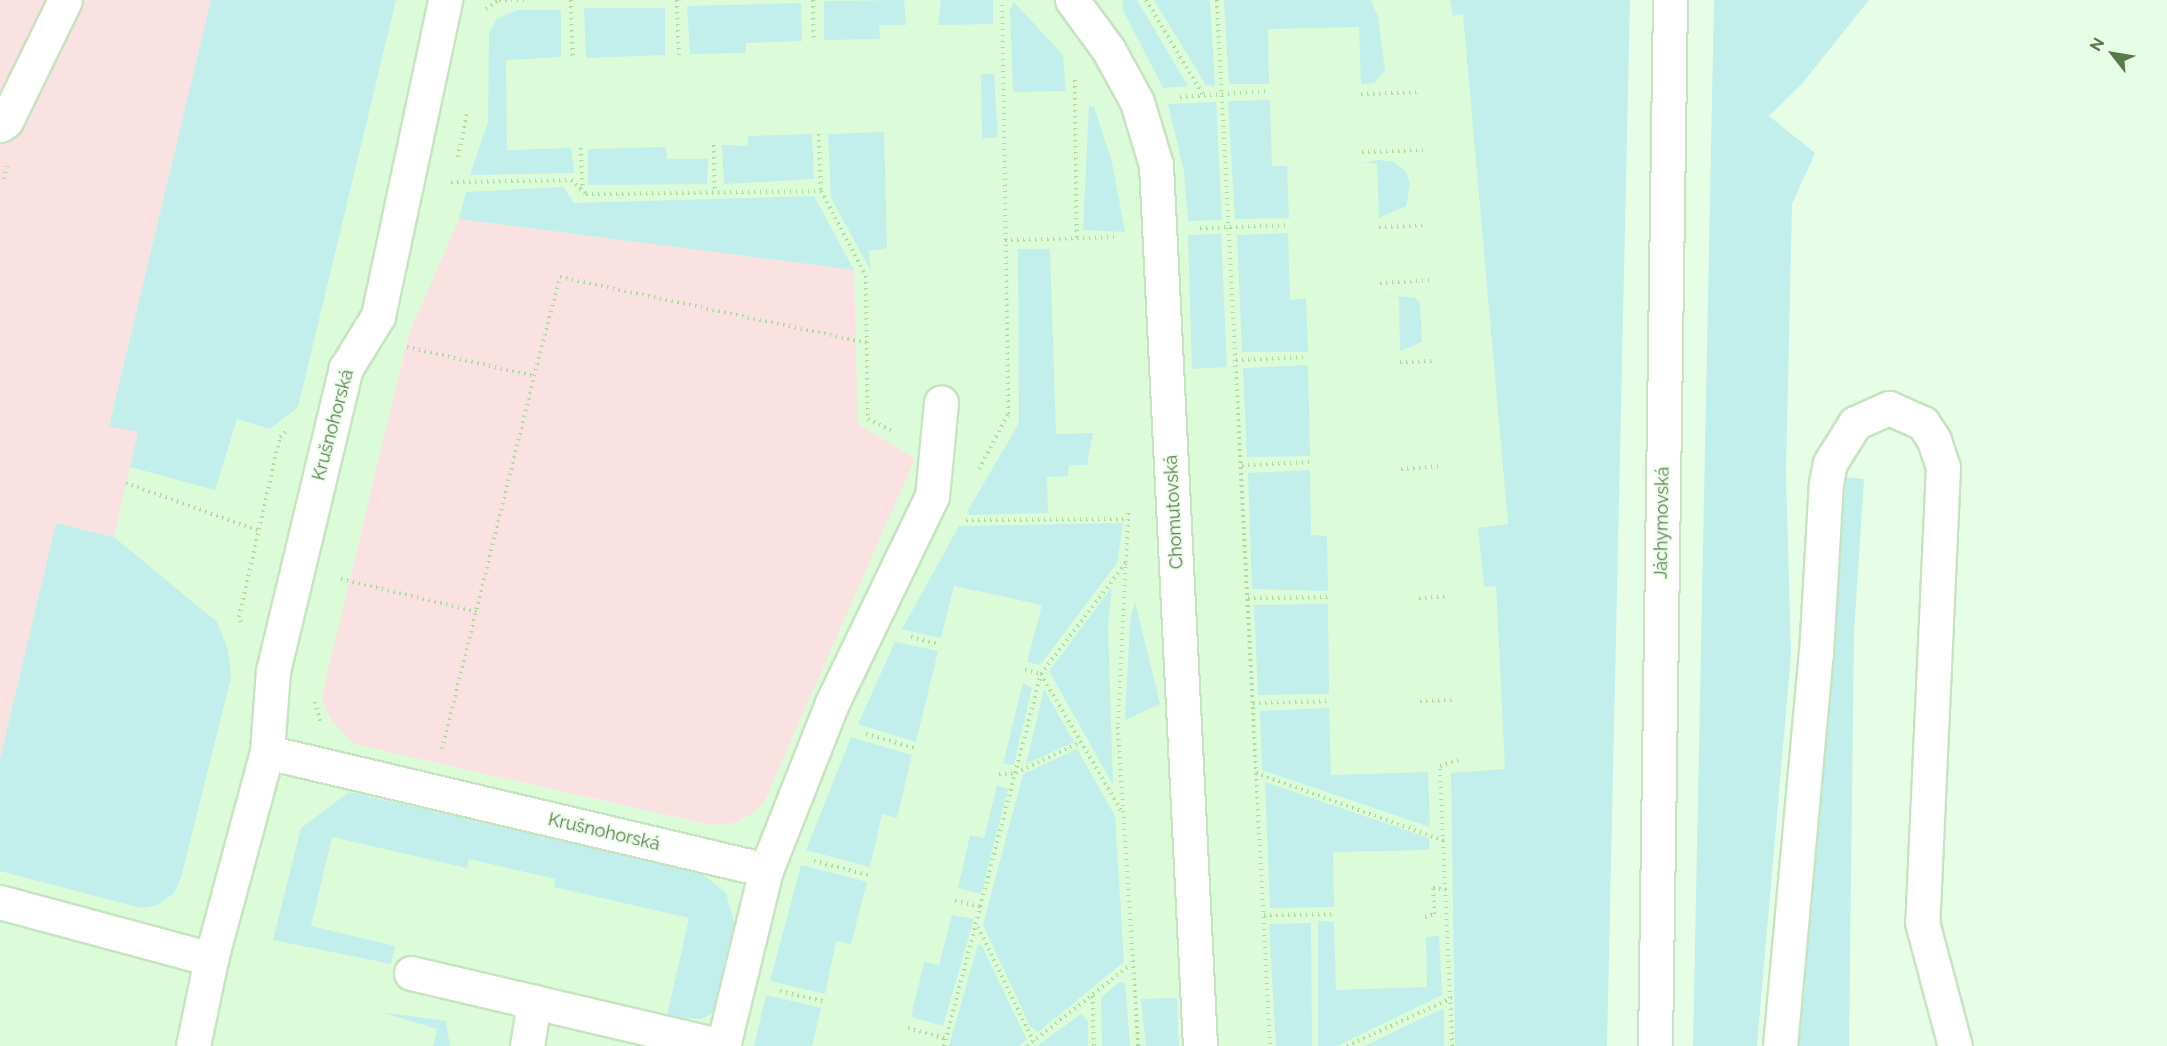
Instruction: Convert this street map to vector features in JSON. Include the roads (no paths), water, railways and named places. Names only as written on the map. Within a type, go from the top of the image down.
[{"type":"street","points":[[0,125],[6,121],[65,0]]},
{"type":"street","name":"Krušnohorská","points":[[192,1046],[211,959],[267,752],[275,659],[346,368],[378,316],[445,0]]},
{"type":"street","name":"Chomutovská","points":[[1072,0],[1108,48],[1137,102],[1156,165],[1161,228],[1200,1046]]},
{"type":"street","name":"Jáchymovská","points":[[1655,1046],[1670,0]]},
{"type":"street","points":[[411,973],[723,1046],[766,870],[832,703],[932,496],[939,453],[941,402]]},
{"type":"street","points":[[1780,1046],[1816,654],[1826,483],[1830,463],[1855,423],[1889,408],[1923,423],[1935,440],[1943,467],[1922,921],[1956,1046]]},
{"type":"street","name":"Krušnohorská","points":[[267,752],[766,870]]},
{"type":"street","points":[[0,903],[211,959]]},
{"type":"street","points":[[527,1046],[534,1002]]}]
